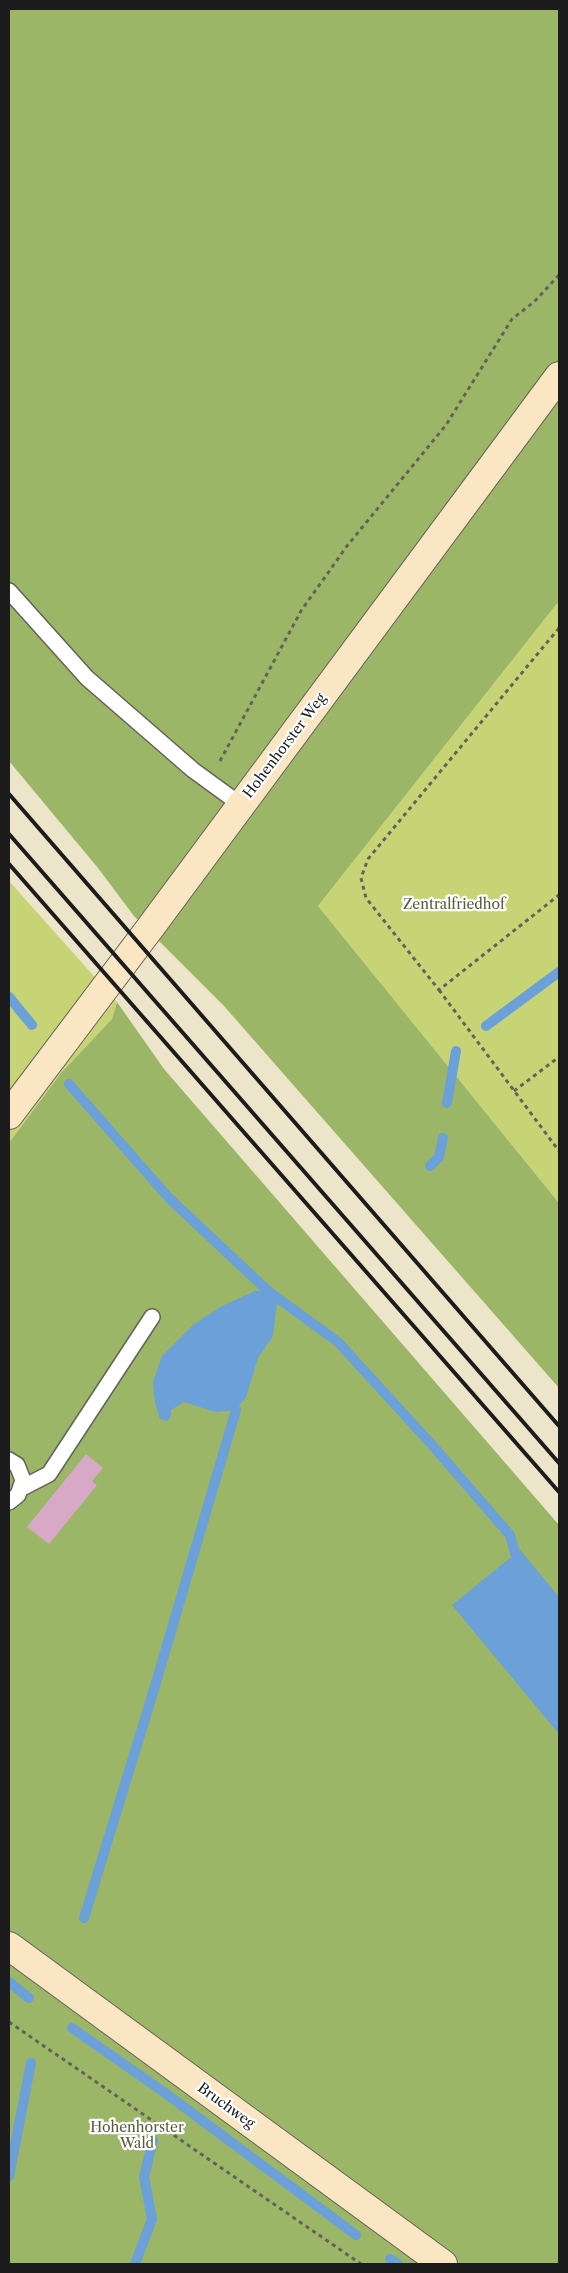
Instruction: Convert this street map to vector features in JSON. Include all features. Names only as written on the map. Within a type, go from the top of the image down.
[{"type":"street","name":"Hohenhorster Weg","points":[[9,1115],[559,376]]},
{"type":"street","name":"Bruchweg","points":[[9,1946],[443,2264]]},
{"type":"lane","points":[[9,590],[87,678],[240,805]]},
{"type":"lane","points":[[9,1502],[18,1495],[22,1488],[49,1474],[152,1318]]},
{"type":"lane","points":[[9,1460],[21,1472],[22,1488]]},
{"type":"path","points":[[210,782],[301,611],[347,546],[446,425],[512,319],[534,302],[559,276]]},
{"type":"path","points":[[559,628],[368,859],[361,878],[366,898],[439,990],[559,1152]]},
{"type":"path","points":[[439,990],[559,895]]},
{"type":"path","points":[[514,1091],[559,1057]]},
{"type":"path","points":[[9,2022],[360,2264]]},
{"type":"green space","points":[[9,9],[559,9],[559,601],[318,906],[559,1203],[559,1388],[224,1006],[134,916],[98,868],[9,761]]},
{"type":"green space","name":"Zentralfriedhof","points":[[559,601],[559,1203],[318,906]]},
{"type":"green space","points":[[9,881],[117,1002],[112,1019],[61,1073],[9,1143]]},
{"type":"green space","name":"Hohenhorster Wald","points":[[117,1002],[164,1069],[559,1525],[559,2264],[9,2264],[9,1143],[61,1073],[112,1019]]},
{"type":"water","points":[[255,1291],[268,1291],[277,1302],[273,1336],[258,1358],[246,1397],[236,1410],[216,1412],[184,1402],[171,1410],[168,1421],[160,1419],[155,1403],[153,1382],[162,1356],[193,1325],[220,1307]]},
{"type":"water","points":[[520,1550],[559,1597],[559,1734],[452,1605]]},
{"type":"building","points":[[86,1454],[103,1468],[92,1481],[97,1485],[49,1544],[27,1527]]},
{"type":"waterway","points":[[486,1026],[559,972]]},
{"type":"waterway","points":[[9,997],[32,1025]]},
{"type":"waterway","points":[[447,1103],[456,1051]]},
{"type":"waterway","points":[[69,1084],[169,1198],[268,1291],[338,1342],[433,1446],[510,1535],[515,1553]]},
{"type":"waterway","points":[[430,1166],[439,1157],[443,1138]]},
{"type":"waterway","points":[[84,1918],[155,1686],[236,1410]]},
{"type":"waterway","points":[[9,1982],[29,1998]]},
{"type":"waterway","points":[[72,2028],[168,2095],[356,2235]]},
{"type":"waterway","points":[[9,2176],[31,2063]]},
{"type":"waterway","points":[[135,2264],[152,2219],[144,2177],[153,2140]]},
{"type":"waterway","points":[[390,2259],[398,2264]]},
{"type":"railway","points":[[9,794],[559,1426]]},
{"type":"railway","points":[[9,834],[559,1463]]},
{"type":"railway","points":[[9,864],[559,1492]]}]
